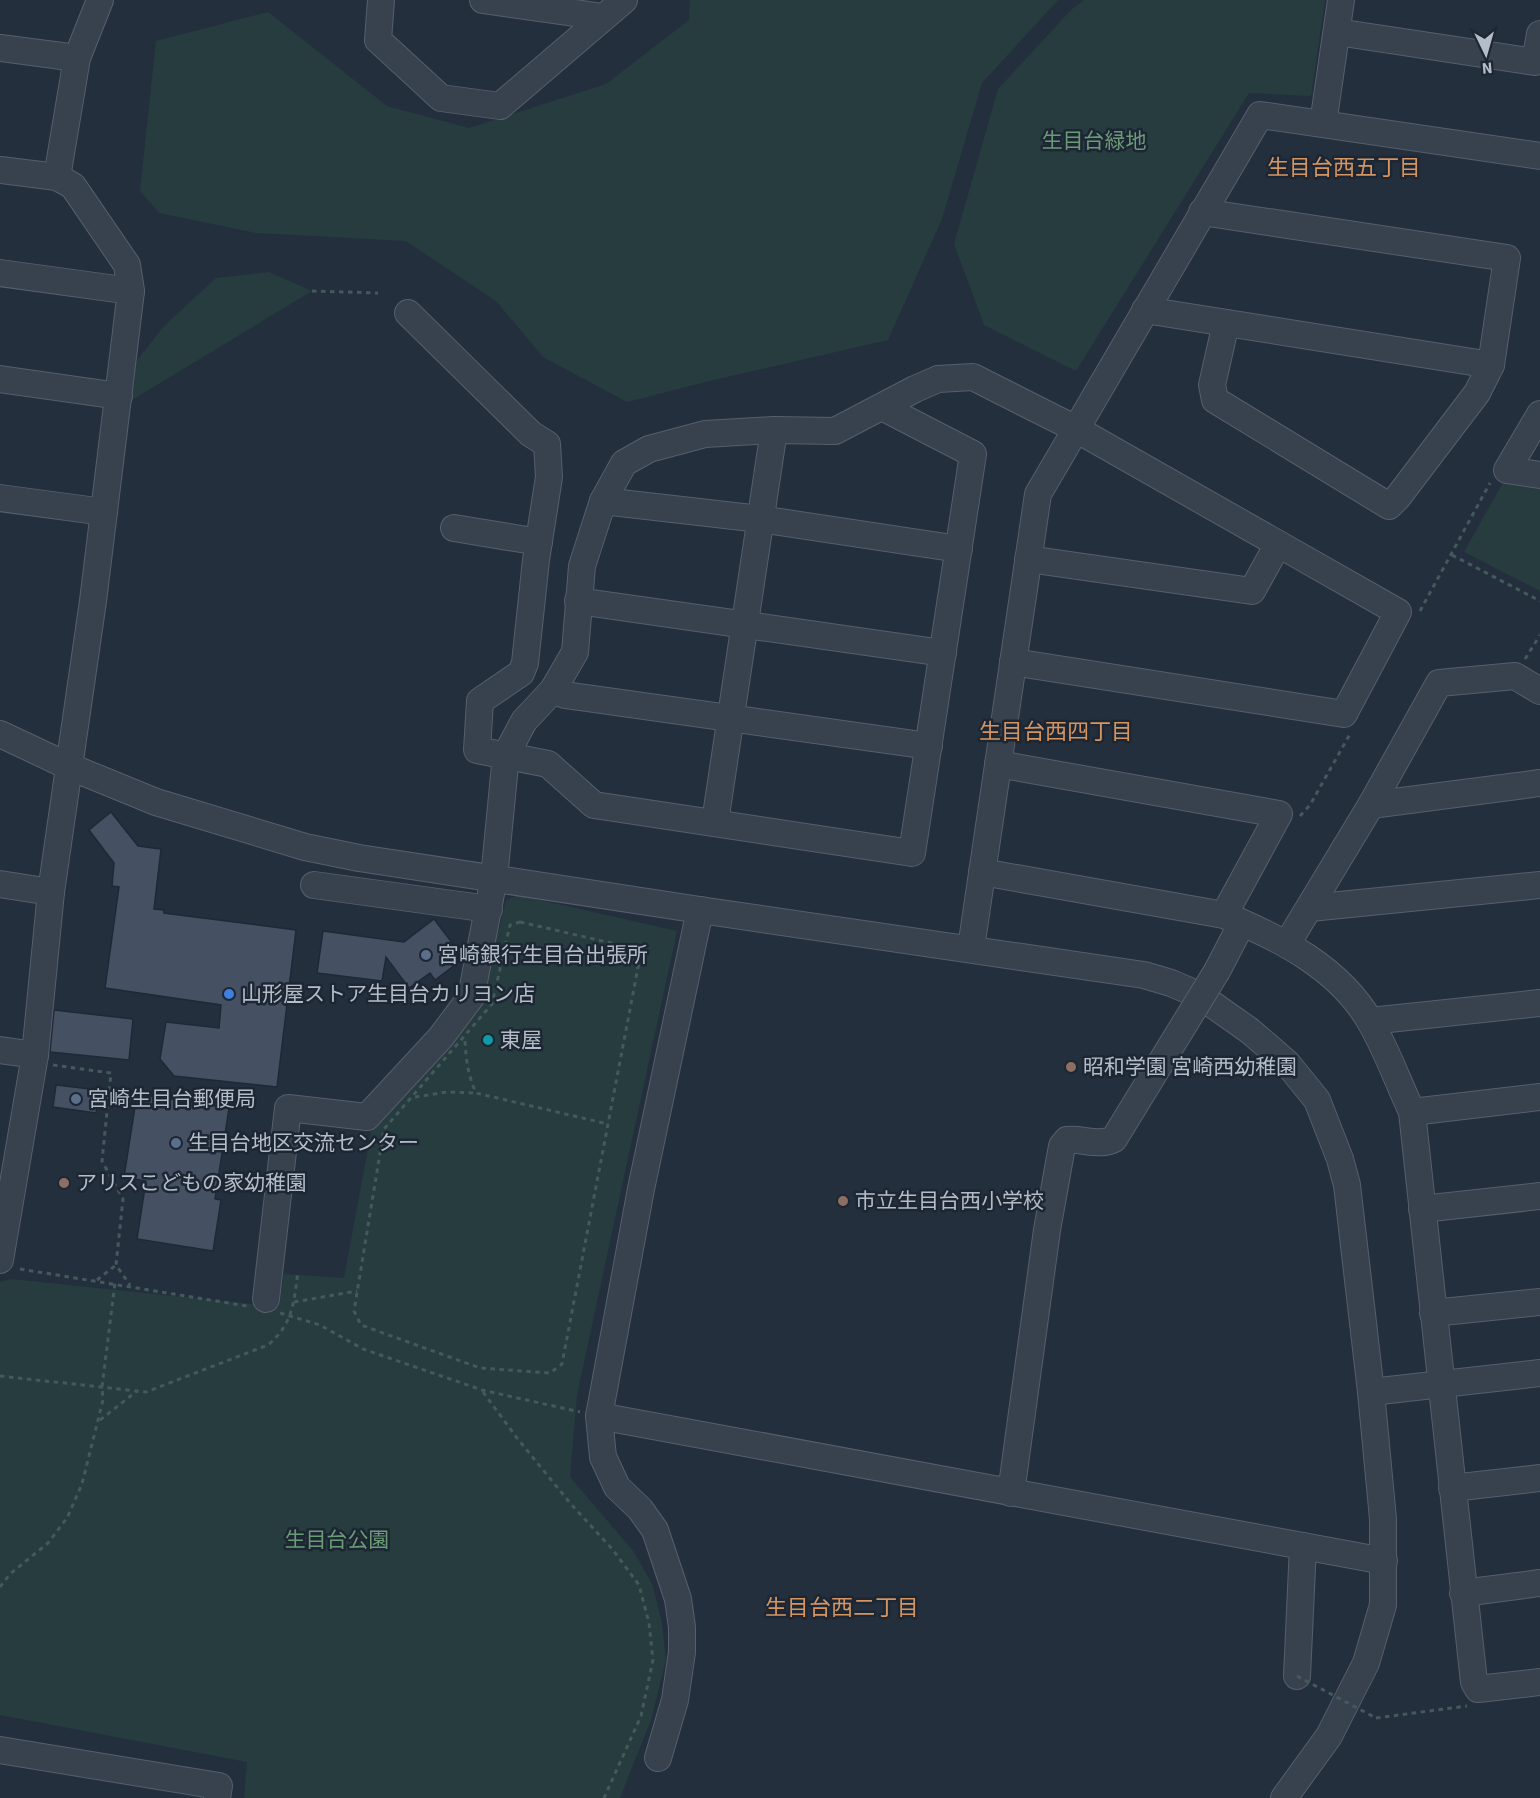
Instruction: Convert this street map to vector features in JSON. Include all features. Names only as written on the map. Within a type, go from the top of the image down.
[{"type":"street","points":[[57,177],[77,58],[100,0]]},
{"type":"street","points":[[381,0],[378,40],[441,98],[500,106],[624,0]]},
{"type":"street","points":[[483,0],[603,17]]},
{"type":"street","points":[[1323,124],[1341,0]]},
{"type":"street","points":[[1336,32],[1535,62],[1540,33]]},
{"type":"street","points":[[0,48],[77,58]]},
{"type":"street","points":[[971,948],[1038,494],[1260,115],[1540,156]]},
{"type":"street","points":[[0,170],[57,177],[73,186],[127,265],[131,291],[93,601],[51,892],[10,1265]]},
{"type":"street","points":[[1202,212],[1507,258],[1491,365],[1477,393],[1389,506],[1215,400],[1212,385],[1226,323]]},
{"type":"street","points":[[0,273],[131,291]]},
{"type":"street","points":[[1145,310],[1491,365]]},
{"type":"street","points":[[408,313],[531,434],[548,444],[549,477],[525,663],[521,673],[480,701],[477,750],[548,764],[594,805],[912,853],[973,454],[882,406]]},
{"type":"street","points":[[263,1305],[288,1108],[368,1117],[441,1037],[471,997],[494,878],[506,755],[524,721],[553,690],[575,652],[582,566],[603,501],[624,463],[649,449],[705,434],[774,430],[834,430],[938,379],[973,377],[1076,429],[1398,612],[1344,714],[1013,662]]},
{"type":"street","points":[[0,380],[118,396]]},
{"type":"street","points":[[1540,414],[1507,470],[1540,476]]},
{"type":"street","points":[[715,822],[774,430]]},
{"type":"street","points":[[0,498],[104,512]]},
{"type":"street","points":[[603,501],[760,519],[959,549]]},
{"type":"street","points":[[454,528],[539,542]]},
{"type":"street","points":[[1028,559],[1252,591],[1278,544]]},
{"type":"street","points":[[578,601],[943,652]]},
{"type":"street","points":[[1287,944],[1371,806],[1439,683],[1515,676],[1540,690]]},
{"type":"street","points":[[553,690],[565,695],[730,720],[929,746]]},
{"type":"street","points":[[0,734],[68,766],[156,802],[305,847],[359,858],[1144,975],[1199,995],[1250,1031],[1287,1063],[1317,1100],[1340,1159],[1347,1185],[1383,1519],[1383,1605],[1366,1663],[1329,1736],[1284,1798]]},
{"type":"street","points":[[998,764],[1279,814],[1233,919],[1217,971],[1114,1139],[1107,1143],[1066,1140],[1062,1146],[1047,1230],[1011,1493]]},
{"type":"street","points":[[1371,806],[1540,783]]},
{"type":"street","points":[[982,872],[1233,919],[1257,928],[1305,955],[1327,973],[1353,997],[1370,1021],[1386,1050],[1412,1112],[1474,1682],[1478,1689],[1540,1682]]},
{"type":"street","points":[[0,884],[51,892]]},
{"type":"street","points":[[314,885],[489,909]]},
{"type":"street","points":[[1310,908],[1540,885]]},
{"type":"street","points":[[658,1758],[675,1700],[682,1652],[682,1628],[678,1599],[655,1530],[640,1509],[616,1487],[603,1457],[594,1415],[700,910]]},
{"type":"street","points":[[1370,1021],[1540,1003]]},
{"type":"street","points":[[0,1050],[34,1059]]},
{"type":"street","points":[[1412,1112],[1540,1097]]},
{"type":"street","points":[[1422,1209],[1540,1196]]},
{"type":"street","points":[[1433,1313],[1540,1302]]},
{"type":"street","points":[[1371,1392],[1540,1373]]},
{"type":"street","points":[[594,1415],[1384,1561]]},
{"type":"street","points":[[1452,1488],[1540,1478]]},
{"type":"street","points":[[1297,1676],[1303,1546]]},
{"type":"street","points":[[1463,1593],[1540,1583]]},
{"type":"street","points":[[0,1750],[219,1786],[217,1798]]},
{"type":"path","points":[[312,291],[378,293]]},
{"type":"path","points":[[1452,555],[1540,601]]},
{"type":"path","points":[[1515,676],[1540,636]]},
{"type":"path","points":[[1298,819],[1310,805]]},
{"type":"path","points":[[520,921],[633,948],[640,957],[562,1364],[550,1373],[480,1368],[361,1325],[354,1311],[384,1129],[465,1034],[492,1004],[510,925],[520,921]]},
{"type":"path","points":[[465,1034],[469,1079],[476,1093]]},
{"type":"path","points":[[34,1059],[111,1073],[102,1161],[123,1199],[116,1266],[130,1286]]},
{"type":"path","points":[[411,1098],[439,1093],[476,1093],[608,1124]]},
{"type":"path","points":[[10,1265],[130,1286],[263,1305],[320,1325],[363,1348],[482,1390],[594,1415]]},
{"type":"path","points":[[97,1280],[116,1266]]},
{"type":"path","points":[[0,1376],[146,1392],[268,1345],[280,1334],[290,1316],[298,1271]]},
{"type":"path","points":[[0,1587],[10,1574],[48,1543],[67,1518],[82,1484],[90,1448],[100,1420],[115,1283]]},
{"type":"path","points":[[294,1302],[357,1291]]},
{"type":"path","points":[[482,1390],[517,1438],[570,1503],[614,1550],[639,1586],[649,1623],[653,1660],[641,1716],[604,1798]]},
{"type":"path","points":[[100,1420],[137,1391]]},
{"type":"path","points":[[1297,1676],[1376,1718],[1473,1706]]},
{"type":"green space","points":[[690,0],[1058,0],[982,83],[942,219],[888,340],[627,402],[543,357],[496,301],[406,241],[256,233],[159,213],[140,191],[156,41],[268,12],[387,106],[469,128],[606,84],[689,20]]},
{"type":"green space","name":"生目台緑地","points":[[1084,0],[1325,0],[1311,96],[1249,93],[1076,371],[984,325],[954,244],[998,89],[1071,10]]},
{"type":"green space","points":[[269,272],[312,291],[117,409],[120,382],[164,326],[216,278]]},
{"type":"green space","points":[[1505,479],[1540,485],[1540,591],[1464,552]]},
{"type":"green space","name":"生目台公園","points":[[518,895],[677,931],[577,1395],[570,1477],[634,1552],[653,1586],[662,1623],[666,1660],[651,1720],[620,1798],[244,1798],[247,1762],[0,1715],[0,1282],[11,1279],[279,1307],[284,1274],[344,1278],[372,1127],[481,1003],[506,900]]},
{"type":"building","name":"山形屋ストア生目台カリヨン店","points":[[111,812],[138,846],[161,849],[154,909],[164,910],[164,913],[296,930],[277,1087],[174,1076],[160,1059],[166,1022],[219,1028],[221,1005],[105,988],[119,887],[112,886],[114,863],[89,830]]},
{"type":"building","points":[[434,919],[459,952],[450,959],[455,965],[435,980],[430,973],[409,988],[386,957],[382,981],[317,973],[323,931],[404,942]]},
{"type":"building","points":[[54,1010],[133,1019],[129,1060],[50,1052]]},
{"type":"building","name":"宮崎生目台郵便局","points":[[56,1085],[99,1090],[96,1113],[53,1107]]},
{"type":"building","name":"生目台地区交流センター","points":[[137,1094],[229,1108],[215,1199],[221,1200],[213,1251],[137,1239],[146,1181],[124,1177]]},
{"type":"place","name":"宮崎銀行生目台出張所","points":[[426,955]]},
{"type":"place","name":"山形屋ストア生目台カリヨン店","points":[[229,994]]},
{"type":"place","name":"東屋","points":[[488,1040]]},
{"type":"place","name":"昭和学園 宮崎西幼稚園","points":[[1071,1067]]},
{"type":"place","name":"宮崎生目台郵便局","points":[[76,1099]]},
{"type":"place","name":"生目台地区交流センター","points":[[176,1143]]},
{"type":"place","name":"アリスこどもの家幼稚園","points":[[64,1183]]},
{"type":"place","name":"市立生目台西小学校","points":[[843,1201]]},
{"type":"district","name":"生目台西五丁目","points":[[1344,168]]},
{"type":"district","name":"生目台西四丁目","points":[[1056,732]]},
{"type":"district","name":"生目台西二丁目","points":[[842,1608]]}]
